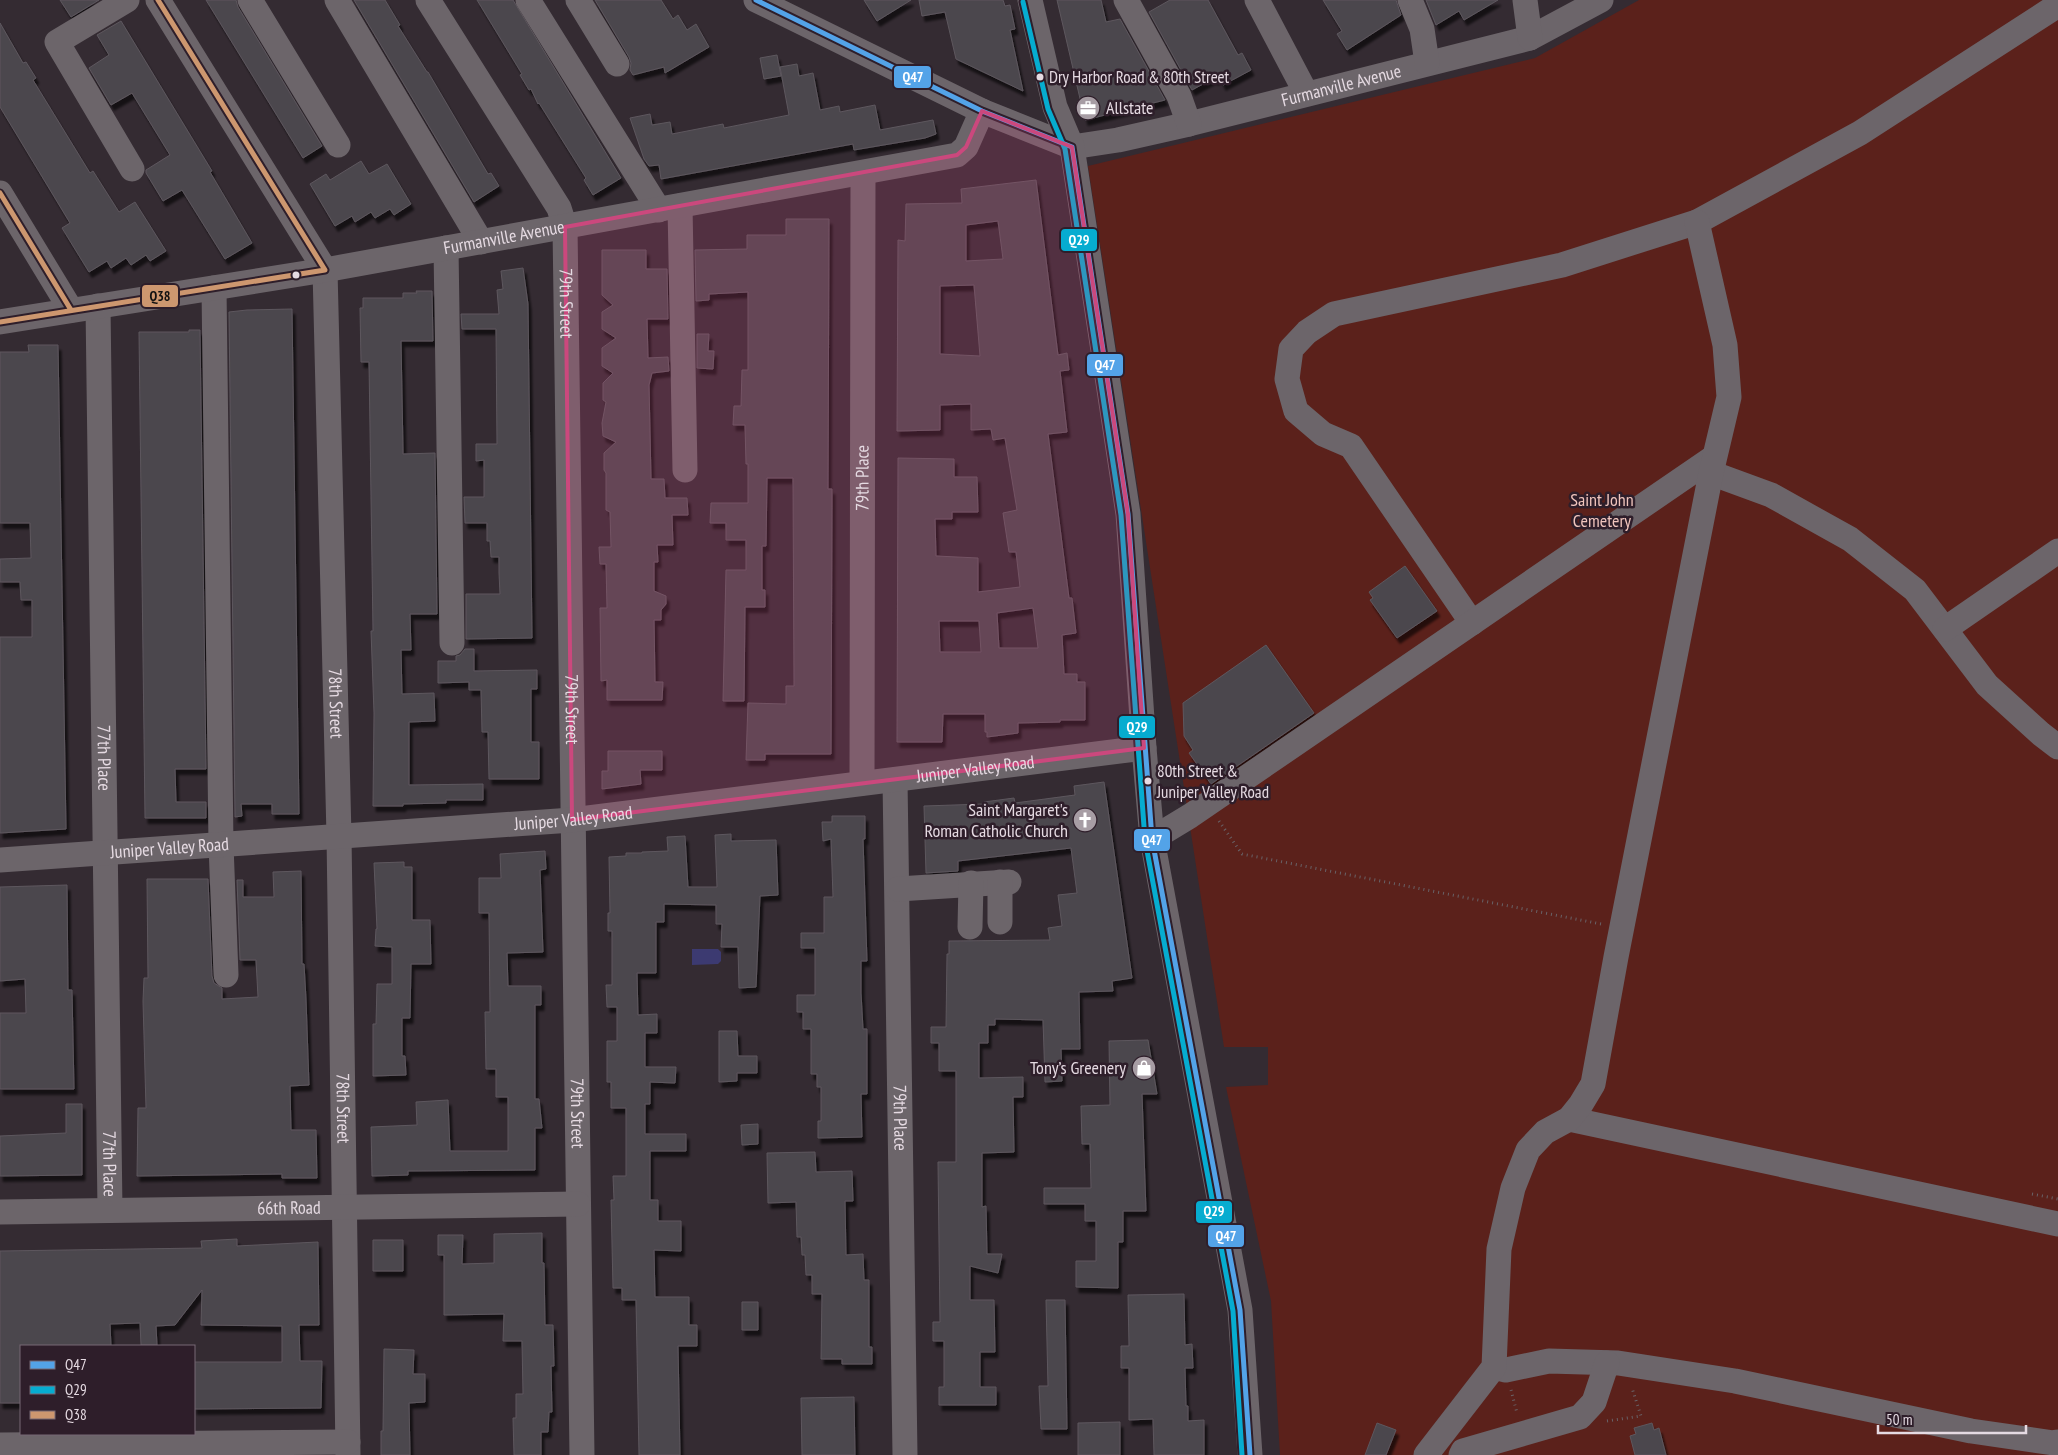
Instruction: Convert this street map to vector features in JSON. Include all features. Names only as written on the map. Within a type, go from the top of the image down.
[{"type":"street","points":[[127,0],[57,42],[132,169]]},
{"type":"street","points":[[158,0],[325,270]]},
{"type":"street","points":[[250,0],[338,145]]},
{"type":"street","points":[[338,0],[481,242]]},
{"type":"street","name":"79th Street","points":[[428,0],[559,208],[566,227],[572,820],[582,1455]]},
{"type":"street","points":[[528,0],[669,208],[685,470]]},
{"type":"street","points":[[578,0],[617,64]]},
{"type":"street","points":[[1030,0],[1054,107],[1072,148],[1128,514],[1152,839],[1240,1310],[1250,1455]]},
{"type":"street","points":[[1126,0],[1179,96],[1189,124]]},
{"type":"street","points":[[1257,0],[1306,93]]},
{"type":"street","points":[[1410,0],[1422,29],[1426,63]]},
{"type":"street","points":[[1525,0],[1530,38]]},
{"type":"street","name":"Furmanville Avenue","points":[[1072,148],[1111,142],[1189,124],[1530,38],[1601,0]]},
{"type":"street","points":[[770,2],[982,112],[1072,148]]},
{"type":"street","points":[[1472,623],[1351,446],[1323,434],[1296,411],[1287,379],[1291,349],[1307,332],[1334,314],[1562,265],[1697,222],[1860,133],[2058,5]]},
{"type":"street","name":"Furmanville Avenue","points":[[0,322],[325,270],[957,155],[966,147],[982,112]]},
{"type":"street","name":"79th Place","points":[[862,783],[863,173]]},
{"type":"street","points":[[0,193],[71,310]]},
{"type":"street","points":[[1426,1455],[1500,1368],[1499,1249],[1513,1188],[1528,1150],[1545,1132],[1569,1119],[1593,1084],[1621,928],[1712,465],[1729,397],[1725,345],[1697,222]]},
{"type":"street","points":[[446,248],[452,643]]},
{"type":"street","name":"78th Street","points":[[325,270],[339,836],[348,1448]]},
{"type":"street","points":[[214,288],[221,845],[226,975]]},
{"type":"street","name":"77th Place","points":[[98,306],[110,1210]]},
{"type":"street","points":[[1152,839],[1207,804],[1472,623],[1712,465]]},
{"type":"street","points":[[1712,465],[1850,539],[1915,590],[1987,684],[2041,734],[2058,746]]},
{"type":"street","points":[[1944,628],[2058,551]]},
{"type":"street","name":"Juniper Valley Road","points":[[0,860],[572,820],[1144,748]]},
{"type":"street","name":"79th Place","points":[[895,780],[905,1455]]},
{"type":"street","points":[[898,889],[1005,882],[1000,922]]},
{"type":"street","points":[[970,928],[971,883]]},
{"type":"street","points":[[1569,1119],[2058,1224]]},
{"type":"street","name":"66th Road","points":[[0,1212],[578,1204]]},
{"type":"street","points":[[1500,1368],[1549,1361],[1608,1363],[1734,1381],[1971,1432],[2058,1442]]},
{"type":"street","points":[[1462,1455],[1463,1451],[1580,1417],[1594,1402],[1608,1363]]},
{"type":"street","points":[[0,1445],[348,1448]]},
{"type":"path","points":[[1207,804],[1242,854],[1621,928]]},
{"type":"path","points":[[1500,1368],[1522,1434]]},
{"type":"highlighted area","points":[[982,111],[1072,147],[1128,514],[1144,748],[572,820],[565,227],[957,155],[966,147]]},
{"type":"green space","name":"Saint John Cemetery","points":[[1639,0],[2058,0],[2058,1455],[1280,1455],[1271,1301],[1226,1087],[1268,1085],[1268,1047],[1224,1047],[1088,166],[1535,58]]},
{"type":"shaded area","points":[[692,949],[718,949],[721,952],[721,961],[718,964],[692,965]]},
{"type":"building","points":[[60,0],[99,0],[71,17]]},
{"type":"building","points":[[206,0],[236,0],[238,7],[322,146],[303,158]]},
{"type":"building","points":[[354,0],[385,0],[400,25],[398,26],[428,72],[488,174],[491,173],[499,186],[474,202]]},
{"type":"building","points":[[477,0],[513,0],[621,178],[593,195],[584,180],[586,178],[538,104],[531,89],[529,90],[520,75],[522,74]]},
{"type":"building","points":[[595,0],[661,0],[673,19],[678,15],[687,30],[696,24],[709,47],[665,73],[664,67],[633,75],[630,70],[631,63],[629,57]]},
{"type":"building","points":[[864,0],[911,0],[877,21]]},
{"type":"building","points":[[919,0],[1003,0],[1005,6],[1010,5],[1015,29],[1010,30],[1023,91],[956,59],[945,12],[922,16]]},
{"type":"building","points":[[1057,0],[1101,0],[1106,22],[1120,19],[1165,100],[1085,120]]},
{"type":"building","points":[[1170,0],[1208,0],[1238,55],[1242,53],[1251,70],[1223,85],[1219,77],[1192,90],[1149,12]]},
{"type":"building","points":[[1323,0],[1396,0],[1401,15],[1347,50],[1337,34],[1342,31]]},
{"type":"building","points":[[1426,0],[1498,0],[1464,20],[1459,11],[1436,25]]},
{"type":"building","points":[[121,21],[212,171],[210,172],[252,243],[225,259],[182,190],[163,201],[146,173],[146,170],[170,155],[132,93],[111,105],[89,68],[109,55],[97,35]]},
{"type":"building","points":[[0,23],[23,63],[26,62],[36,78],[33,80],[90,173],[93,171],[119,212],[135,202],[166,251],[150,261],[146,255],[131,265],[126,258],[111,268],[107,261],[89,272],[62,228],[70,223],[0,107]]},
{"type":"building","points":[[777,55],[781,76],[764,79],[760,58]]},
{"type":"building","points":[[797,64],[799,76],[813,73],[820,110],[839,106],[840,112],[875,105],[880,130],[933,120],[936,134],[925,138],[854,150],[853,144],[661,179],[659,165],[649,166],[644,159],[630,118],[650,114],[652,125],[670,122],[672,134],[723,124],[724,128],[789,115],[780,67]]},
{"type":"building","points":[[361,161],[369,174],[387,164],[411,204],[394,215],[390,209],[375,218],[371,212],[355,222],[352,216],[335,226],[310,184],[326,174],[330,180]]},
{"type":"building","points":[[1036,180],[1058,355],[1067,353],[1069,370],[1060,371],[1067,432],[1048,434],[1069,598],[1072,598],[1076,633],[1062,635],[1064,674],[1077,674],[1077,682],[1085,682],[1085,720],[1018,723],[1018,733],[987,737],[987,732],[985,732],[985,714],[943,714],[942,742],[897,742],[898,458],[954,459],[954,477],[977,477],[978,512],[952,512],[952,519],[935,519],[936,556],[978,558],[978,592],[1020,587],[1016,552],[1009,552],[1003,513],[1017,510],[1005,438],[993,440],[991,429],[971,430],[971,404],[940,405],[940,430],[897,431],[898,240],[905,241],[906,204],[962,203],[961,189]],"holes":[[[998,221],[1003,259],[966,261],[966,225]],[[974,285],[980,356],[940,354],[940,286]],[[1033,608],[1038,648],[999,648],[997,613]],[[939,621],[979,621],[981,652],[940,652]]]},
{"type":"building","points":[[786,219],[829,219],[828,489],[832,489],[831,754],[765,754],[765,760],[746,760],[748,703],[786,704],[786,686],[794,686],[793,478],[767,478],[766,546],[762,546],[762,590],[765,590],[765,607],[745,607],[744,701],[723,701],[726,570],[746,570],[746,540],[726,540],[726,523],[710,523],[711,503],[748,503],[745,425],[733,425],[734,406],[741,406],[742,370],[748,370],[748,292],[709,294],[709,300],[696,301],[695,250],[747,249],[747,235],[786,235]]},
{"type":"building","points":[[602,250],[646,250],[646,269],[667,269],[668,319],[647,319],[648,358],[668,357],[669,371],[652,373],[649,385],[651,479],[664,479],[665,498],[687,498],[688,515],[672,515],[673,545],[657,545],[658,562],[654,562],[654,591],[666,596],[666,604],[661,610],[661,620],[654,620],[655,682],[663,682],[662,700],[607,700],[607,680],[601,681],[600,608],[607,608],[606,564],[600,564],[599,547],[611,547],[610,512],[606,510],[604,453],[616,442],[603,436],[602,423],[606,402],[603,400],[603,383],[613,373],[602,366],[602,348],[616,338],[602,329],[602,312],[613,305],[602,295]]},
{"type":"building","points":[[523,268],[528,304],[532,638],[466,639],[466,594],[500,594],[499,557],[491,557],[490,541],[487,541],[487,523],[465,523],[464,497],[484,497],[484,460],[476,461],[476,444],[497,444],[496,329],[462,329],[461,314],[499,314],[497,290],[503,289],[501,271]]},
{"type":"building","points":[[416,291],[432,291],[433,341],[401,341],[403,454],[435,453],[437,614],[410,614],[411,650],[401,650],[402,694],[434,693],[435,721],[409,722],[409,785],[483,784],[483,800],[446,800],[446,803],[373,806],[374,713],[371,631],[373,631],[369,362],[361,362],[360,308],[363,308],[363,298],[403,298],[403,293],[417,293]]},
{"type":"building","points":[[292,309],[299,814],[272,814],[272,804],[241,804],[242,816],[235,817],[229,312]]},
{"type":"building","points":[[189,330],[200,330],[206,769],[175,769],[176,802],[206,802],[206,818],[145,818],[139,332],[189,332]]},
{"type":"building","points":[[697,334],[709,334],[708,351],[714,351],[713,369],[697,368]]},
{"type":"building","points":[[28,345],[58,345],[66,829],[0,833],[0,637],[32,637],[32,600],[21,600],[20,582],[0,582],[0,559],[31,558],[30,523],[0,523],[0,352],[29,352]]},
{"type":"building","points":[[1405,566],[1437,611],[1397,638],[1370,600],[1373,598],[1369,592]]},
{"type":"building","points":[[1266,645],[1314,713],[1211,784],[1189,753],[1193,750],[1184,736],[1183,703]]},
{"type":"building","points":[[465,649],[474,649],[474,671],[537,670],[537,689],[531,689],[531,742],[539,742],[539,779],[489,779],[488,732],[482,732],[481,690],[469,690],[469,682],[438,683],[438,661],[456,661],[456,656],[460,655]]},
{"type":"building","points":[[608,751],[662,751],[662,770],[640,770],[641,784],[602,789],[602,771],[608,771]]},
{"type":"building","points":[[1104,782],[1132,978],[1112,981],[1113,991],[1079,992],[1080,1049],[1061,1049],[1062,1081],[1045,1082],[1043,1020],[995,1019],[995,1025],[988,1025],[988,1043],[979,1043],[979,1078],[1023,1077],[1023,1097],[1013,1097],[1014,1152],[982,1153],[982,1207],[986,1206],[987,1254],[1002,1254],[998,1273],[970,1266],[970,1300],[994,1300],[995,1352],[980,1352],[980,1387],[996,1387],[996,1405],[939,1405],[939,1387],[944,1387],[944,1341],[933,1341],[933,1322],[940,1322],[938,1162],[956,1162],[956,1071],[939,1071],[939,1043],[931,1043],[931,1027],[946,1027],[947,954],[949,954],[949,941],[1050,940],[1048,928],[1062,926],[1058,895],[1077,893],[1071,848],[958,861],[958,871],[926,873],[924,806],[984,804],[984,802],[1014,798],[1015,803],[1075,795],[1074,786]]},
{"type":"building","points":[[832,816],[865,816],[865,839],[863,839],[867,961],[861,961],[861,993],[863,1029],[867,1029],[867,1094],[861,1094],[862,1137],[818,1138],[818,1121],[821,1121],[821,1087],[817,1087],[817,1074],[811,1074],[811,1029],[803,1029],[803,1012],[797,1012],[797,995],[815,995],[815,948],[801,948],[801,933],[824,933],[824,897],[833,897],[831,839],[823,841],[822,822],[832,822]]},
{"type":"building","points":[[731,834],[731,841],[776,840],[778,895],[760,896],[756,987],[739,988],[738,947],[721,947],[722,924],[716,924],[716,905],[664,904],[664,922],[656,922],[656,973],[637,973],[638,1015],[657,1014],[657,1033],[645,1033],[645,1067],[676,1067],[675,1083],[650,1082],[650,1104],[645,1104],[645,1134],[686,1134],[686,1151],[650,1151],[650,1200],[658,1200],[658,1221],[681,1221],[681,1251],[654,1250],[655,1297],[689,1297],[689,1325],[697,1325],[697,1346],[678,1346],[680,1455],[639,1455],[636,1300],[622,1300],[622,1288],[613,1288],[611,1200],[614,1200],[613,1176],[626,1176],[626,1108],[611,1108],[611,1082],[607,1082],[607,1041],[617,1041],[617,1007],[607,1007],[606,985],[612,985],[612,931],[608,931],[608,913],[610,913],[609,857],[626,856],[626,853],[668,851],[667,837],[685,836],[688,887],[717,887],[715,835]]},
{"type":"building","points":[[545,851],[546,869],[540,870],[543,952],[507,953],[508,986],[541,986],[541,1005],[535,1005],[535,1099],[539,1099],[542,1128],[535,1128],[535,1170],[408,1171],[408,1175],[372,1176],[371,1127],[417,1125],[416,1102],[448,1100],[450,1151],[508,1151],[508,1097],[496,1097],[496,1069],[486,1069],[485,1012],[490,1012],[489,913],[479,913],[479,878],[501,878],[500,854]]},
{"type":"building","points":[[404,862],[404,867],[412,867],[412,920],[430,920],[431,964],[411,964],[410,1018],[402,1018],[402,1056],[405,1056],[406,1075],[373,1076],[373,1024],[376,1024],[377,984],[392,984],[392,947],[375,946],[377,929],[374,863]]},
{"type":"building","points":[[301,871],[302,964],[304,964],[309,1085],[290,1086],[291,1130],[316,1130],[317,1178],[282,1178],[282,1174],[137,1176],[138,1108],[146,1108],[143,1001],[144,978],[148,978],[147,879],[208,879],[212,976],[214,983],[222,988],[222,999],[258,997],[256,960],[240,960],[237,880],[243,880],[243,897],[274,897],[273,872]]},
{"type":"building","points":[[67,885],[68,990],[72,990],[74,1089],[0,1089],[0,1013],[26,1013],[25,979],[0,981],[0,887]]},
{"type":"building","points":[[719,1031],[737,1031],[738,1056],[757,1056],[757,1073],[737,1073],[737,1081],[719,1082]]},
{"type":"building","points":[[1148,1040],[1157,1094],[1142,1094],[1146,1211],[1123,1211],[1123,1242],[1118,1242],[1118,1288],[1076,1287],[1076,1261],[1096,1261],[1096,1221],[1085,1221],[1085,1204],[1044,1204],[1044,1188],[1091,1188],[1090,1144],[1082,1144],[1081,1106],[1110,1105],[1109,1041]]},
{"type":"building","points":[[66,1104],[82,1104],[82,1175],[0,1176],[0,1136],[66,1133]]},
{"type":"building","points":[[758,1124],[758,1144],[742,1145],[741,1125]]},
{"type":"building","points":[[815,1152],[816,1172],[852,1171],[853,1201],[845,1201],[846,1255],[863,1254],[864,1280],[869,1280],[869,1347],[872,1347],[872,1364],[842,1364],[842,1359],[821,1359],[822,1294],[812,1294],[812,1275],[806,1275],[805,1255],[802,1255],[801,1237],[797,1237],[796,1202],[768,1203],[767,1153]]},
{"type":"building","points":[[542,1233],[545,1325],[553,1325],[554,1366],[551,1366],[552,1412],[549,1412],[548,1432],[541,1432],[541,1455],[514,1455],[513,1418],[516,1418],[516,1394],[523,1394],[522,1341],[503,1341],[504,1314],[444,1315],[444,1255],[438,1255],[438,1235],[463,1235],[462,1264],[494,1263],[494,1234]]},
{"type":"building","points":[[237,1239],[237,1246],[318,1242],[319,1325],[299,1325],[300,1361],[322,1361],[321,1408],[195,1409],[195,1362],[282,1362],[282,1326],[201,1325],[202,1290],[175,1325],[156,1326],[157,1345],[141,1345],[140,1323],[110,1324],[111,1345],[20,1345],[20,1403],[0,1403],[0,1251],[202,1248],[201,1241]]},
{"type":"building","points":[[373,1240],[403,1240],[403,1271],[373,1271]]},
{"type":"building","points":[[1184,1294],[1185,1345],[1192,1344],[1193,1368],[1185,1368],[1186,1406],[1188,1406],[1188,1421],[1204,1420],[1204,1455],[1154,1455],[1153,1419],[1129,1420],[1129,1368],[1121,1368],[1121,1346],[1129,1346],[1128,1295]]},
{"type":"building","points":[[1046,1300],[1065,1300],[1067,1429],[1041,1429],[1039,1386],[1048,1386]]},
{"type":"building","points":[[742,1302],[758,1302],[758,1330],[742,1330]]},
{"type":"building","points":[[384,1349],[414,1350],[413,1374],[425,1374],[425,1402],[409,1403],[410,1455],[381,1455]]},
{"type":"building","points":[[854,1397],[855,1455],[802,1455],[801,1398]]},
{"type":"building","points":[[1120,1422],[1120,1455],[1078,1455],[1078,1423]]},
{"type":"building","points":[[1377,1423],[1396,1430],[1386,1455],[1365,1455]]},
{"type":"building","points":[[1652,1423],[1654,1430],[1659,1428],[1666,1455],[1635,1455],[1630,1436],[1636,1434],[1634,1428]]},
{"type":"transit line","name":"Q38","points":[[0,322],[325,270],[158,0]]},
{"type":"transit line","name":"Q47","points":[[756,0],[982,111],[1072,147]]},
{"type":"transit line","name":"Q29","points":[[1023,2],[1048,109],[1065,149],[1121,515],[1145,840],[1233,1311],[1242,1455]]},
{"type":"transit line","name":"Q47","points":[[1072,147],[1128,514],[1152,839],[1240,1310],[1250,1455]]},
{"type":"transit line","name":"Q38","points":[[0,193],[71,310]]},
{"type":"place","name":"Dry Harbor Road & 80th Street","points":[[1040,77]]},
{"type":"place","name":"Allstate","points":[[1088,108]]},
{"type":"place","name":"80th Street & Juniper Valley Road","points":[[1148,781]]},
{"type":"place","name":"Saint Margaret's Roman Catholic Church","points":[[1085,820]]},
{"type":"place","name":"Tony’s Greenery","points":[[1144,1068]]}]
